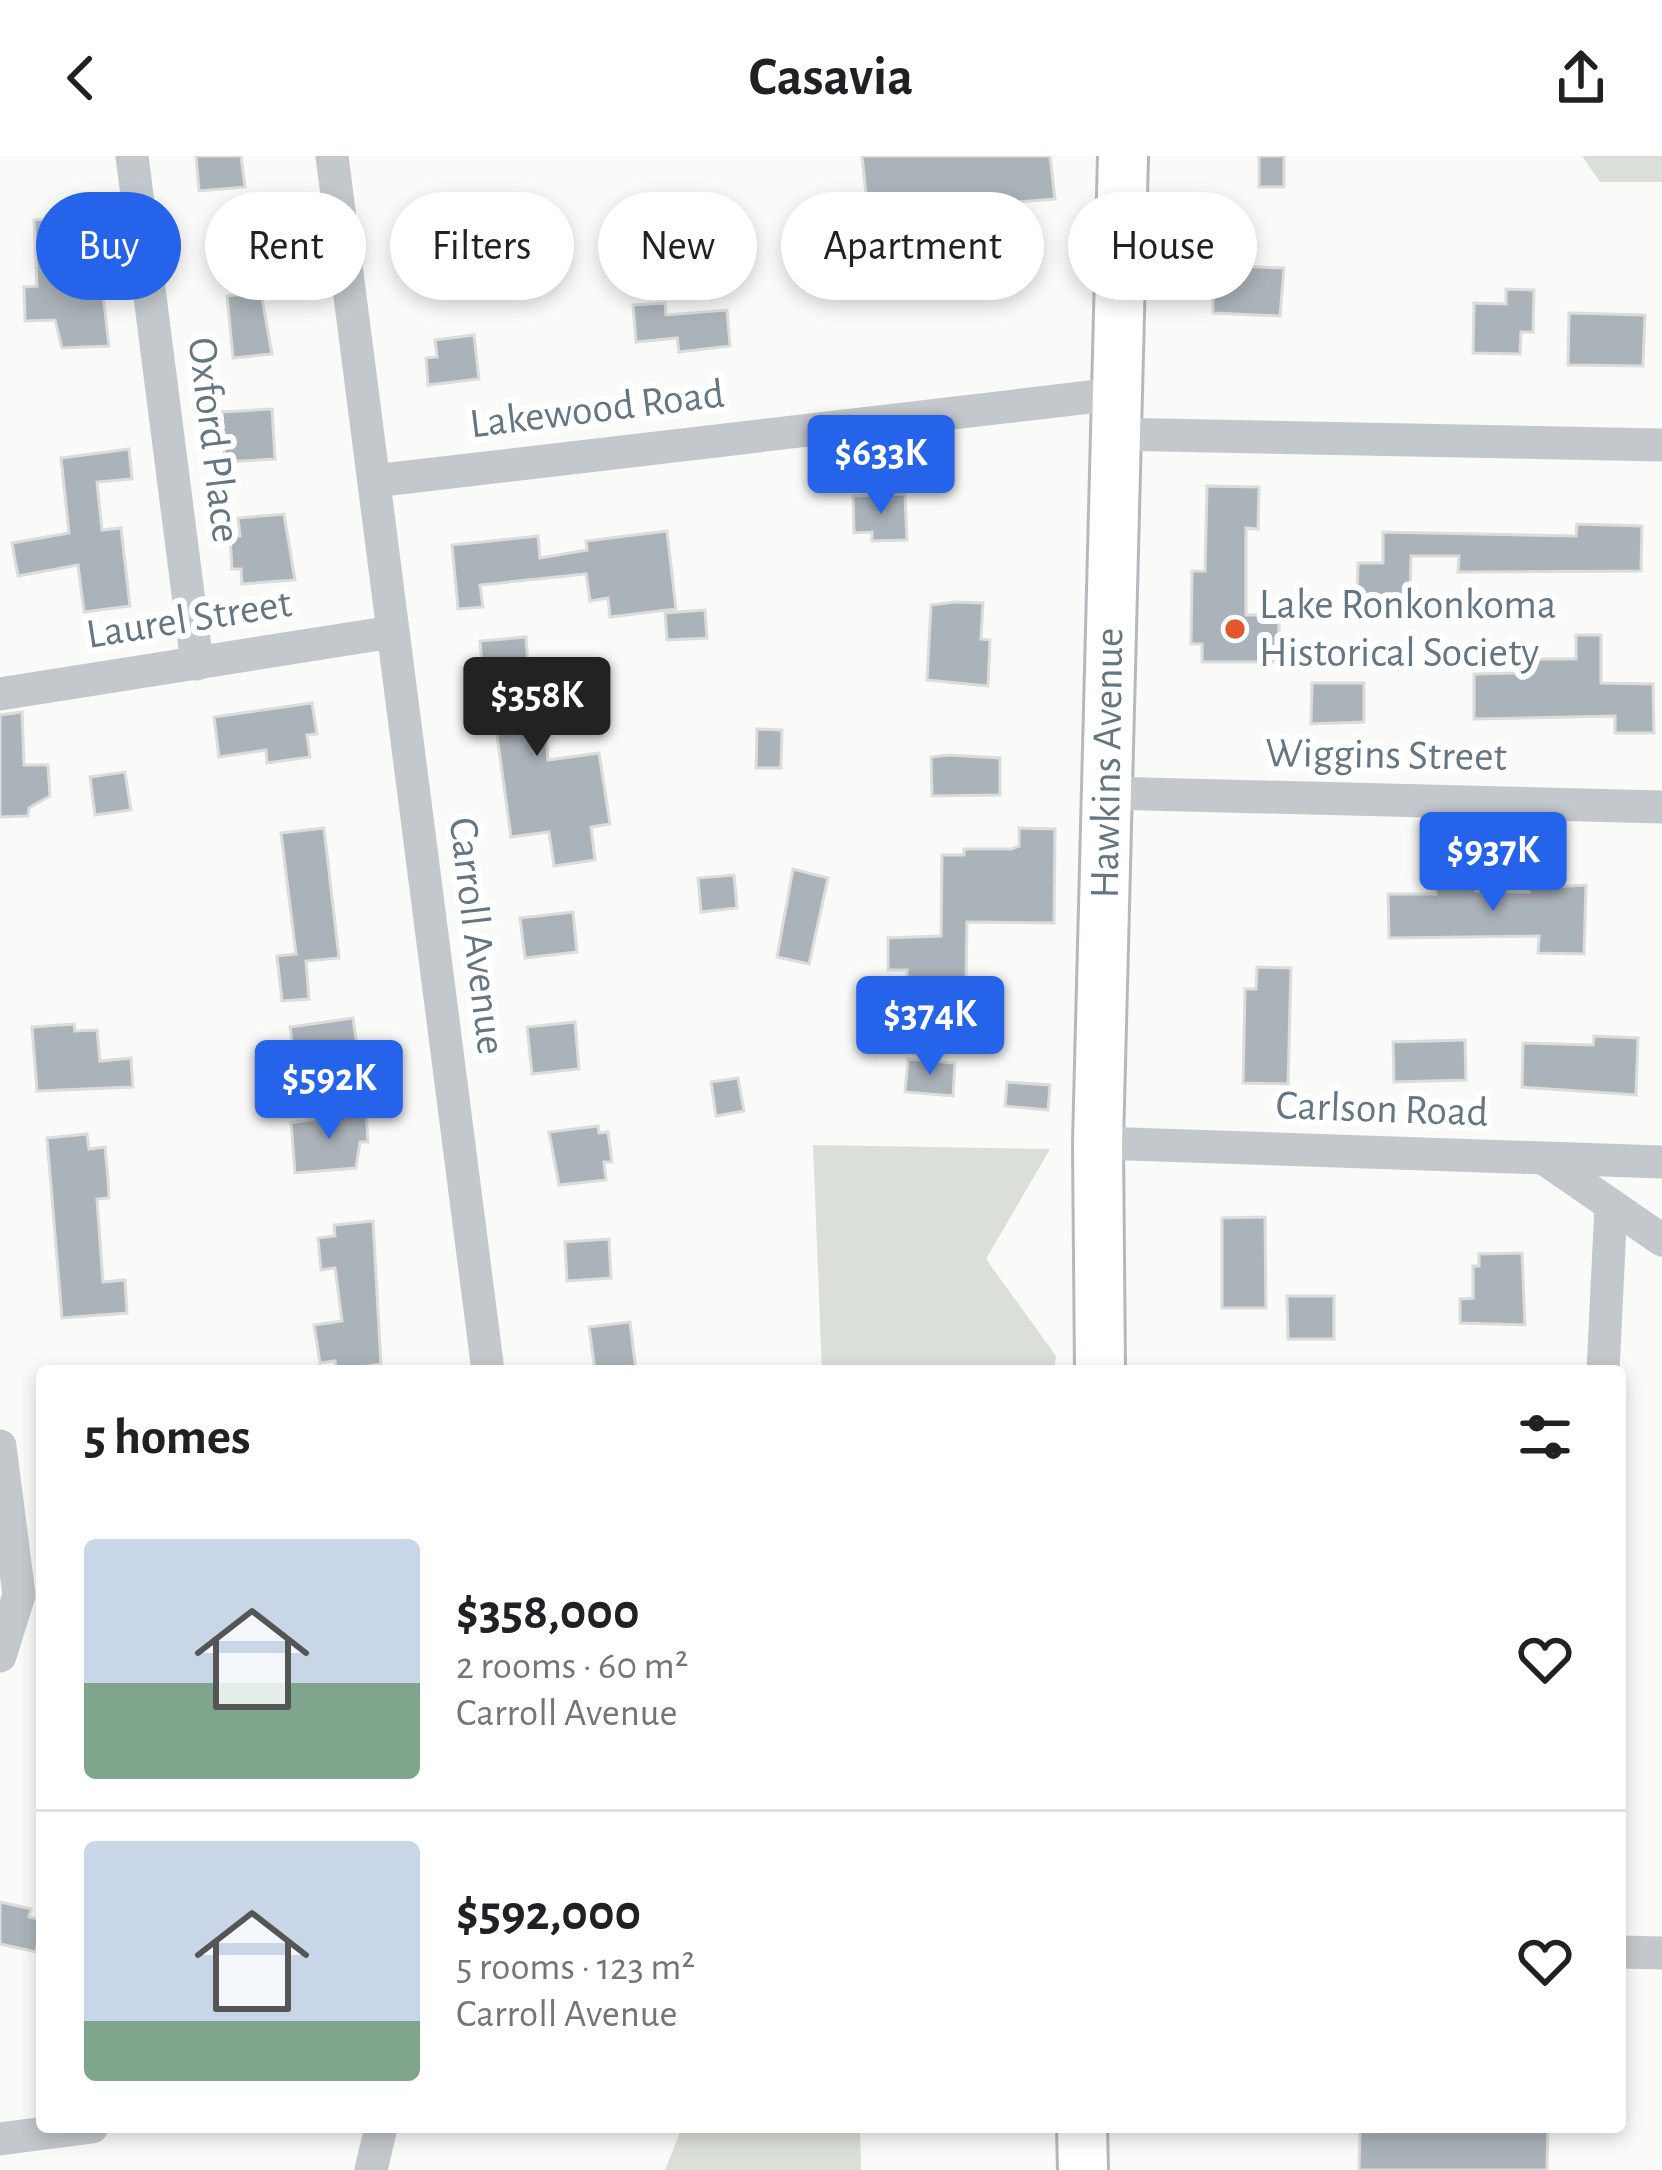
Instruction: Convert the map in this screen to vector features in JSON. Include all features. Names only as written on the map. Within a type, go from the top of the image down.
[{"type":"street","name":"Oxford Place","points":[[132,156],[197,664]]},
{"type":"street","name":"Carroll Avenue","points":[[332,156],[487,1365]]},
{"type":"street","name":"Hawkins Avenue","points":[[1100,1365],[1098,1143],[1123,156]]},
{"type":"street","name":"Lakewood Road","points":[[374,481],[1115,414],[1662,445]]},
{"type":"street","name":"Laurel Street","points":[[0,694],[392,632]]},
{"type":"street","name":"Wiggins Street","points":[[1107,793],[1662,806]]},
{"type":"street","name":"Carlson Road","points":[[1098,1143],[1662,1162]]},
{"type":"street","points":[[1546,1160],[1662,1240]]},
{"type":"street","points":[[1603,1365],[1611,1206]]},
{"type":"street","points":[[0,1446],[20,1595],[0,1656]]},
{"type":"street","points":[[1626,1952],[1662,1953]]},
{"type":"street","points":[[0,2139],[46,2133]]},
{"type":"street","points":[[371,2170],[380,2133]]},
{"type":"street","points":[[1082,2133],[1083,2170]]},
{"type":"shaded area","points":[[1582,156],[1662,156],[1662,182],[1600,182]]},
{"type":"shaded area","points":[[813,1145],[1050,1149],[986,1259],[1056,1356],[1055,1365],[822,1365]]},
{"type":"shaded area","points":[[680,2133],[860,2133],[861,2170],[665,2170]]},
{"type":"building","points":[[196,156],[241,156],[245,187],[199,191]]},
{"type":"building","points":[[862,156],[1050,156],[1055,199],[1044,200],[1044,192],[866,192]]},
{"type":"building","points":[[1259,156],[1284,156],[1284,187],[1259,187]]},
{"type":"building","points":[[1257,267],[1284,268],[1280,316],[1213,313],[1213,300],[1257,300]]},
{"type":"building","points":[[36,286],[36,300],[104,300],[109,346],[62,348],[55,320],[25,321],[24,287]]},
{"type":"building","points":[[1506,289],[1534,290],[1533,332],[1521,332],[1520,354],[1473,353],[1474,303],[1506,304]]},
{"type":"building","points":[[227,300],[262,300],[272,354],[233,358]]},
{"type":"building","points":[[665,303],[666,315],[727,310],[730,346],[679,352],[677,338],[636,342],[633,305]]},
{"type":"building","points":[[1569,313],[1645,315],[1643,366],[1568,365]]},
{"type":"building","points":[[474,335],[479,379],[428,385],[426,358],[437,357],[435,340]]},
{"type":"building","points":[[272,409],[275,459],[225,462],[222,412]]},
{"type":"building","points":[[129,449],[132,479],[97,482],[102,530],[121,528],[130,606],[84,612],[78,565],[18,576],[12,543],[69,533],[61,458]]},
{"type":"building","name":"Lake Ronkonkoma Historical Society","points":[[1207,486],[1259,487],[1258,529],[1246,528],[1246,615],[1279,615],[1279,662],[1202,662],[1202,644],[1191,644],[1192,571],[1205,571]]},
{"type":"building","points":[[905,494],[907,540],[872,541],[872,532],[854,533],[853,496]]},
{"type":"building","points":[[284,514],[295,580],[242,584],[241,569],[232,569],[230,537],[240,536],[238,518]]},
{"type":"building","points":[[1577,524],[1642,526],[1641,571],[1458,572],[1459,556],[1411,556],[1410,600],[1357,599],[1358,563],[1383,563],[1383,532],[1576,536]]},
{"type":"building","points":[[667,531],[676,609],[610,617],[608,598],[590,601],[586,574],[480,585],[483,607],[458,609],[452,545],[538,536],[540,558],[587,550],[586,541]]},
{"type":"building","points":[[983,603],[981,639],[990,640],[988,686],[927,680],[931,605]]},
{"type":"building","points":[[705,610],[707,638],[667,640],[665,613]]},
{"type":"building","points":[[1576,635],[1601,635],[1601,683],[1653,684],[1654,733],[1615,733],[1615,716],[1474,719],[1474,674],[1519,673],[1518,659],[1576,659]]},
{"type":"building","points":[[526,637],[530,693],[542,692],[548,760],[599,753],[610,824],[591,827],[595,860],[554,866],[549,832],[511,837],[496,728],[475,729],[471,689],[484,688],[480,641]]},
{"type":"building","points":[[1312,683],[1364,683],[1364,722],[1311,724]]},
{"type":"building","points":[[312,703],[317,734],[307,735],[310,757],[267,763],[266,750],[219,757],[214,717]]},
{"type":"building","points":[[22,712],[24,765],[48,765],[50,796],[29,808],[28,816],[0,817],[0,715]]},
{"type":"building","points":[[757,729],[782,730],[781,768],[756,768]]},
{"type":"building","points":[[931,757],[1000,758],[1000,795],[932,796]]},
{"type":"building","points":[[125,772],[131,810],[95,815],[90,777]]},
{"type":"building","points":[[324,828],[339,958],[306,961],[309,999],[282,1001],[277,956],[296,954],[281,833]]},
{"type":"building","points":[[1019,828],[1055,829],[1054,923],[967,922],[966,981],[907,981],[907,970],[888,970],[888,938],[941,936],[942,855],[964,855],[964,849],[1012,849],[1019,846]]},
{"type":"building","points":[[793,869],[828,878],[809,964],[777,957]]},
{"type":"building","points":[[734,875],[737,908],[701,912],[698,878]]},
{"type":"building","points":[[1436,875],[1476,875],[1476,891],[1529,892],[1529,888],[1586,885],[1584,954],[1538,953],[1539,936],[1389,938],[1388,894],[1436,894]]},
{"type":"building","points":[[573,912],[577,952],[525,958],[520,918]]},
{"type":"building","points":[[1257,967],[1291,968],[1288,1084],[1243,1083],[1245,989],[1256,989]]},
{"type":"building","points":[[353,1018],[358,1053],[295,1062],[290,1027]]},
{"type":"building","points":[[575,1022],[579,1069],[532,1074],[527,1027]]},
{"type":"building","points":[[74,1024],[75,1031],[97,1030],[100,1061],[131,1058],[133,1087],[37,1091],[32,1027]]},
{"type":"building","points":[[1594,1036],[1638,1038],[1636,1095],[1522,1087],[1523,1043],[1593,1045]]},
{"type":"building","points":[[1465,1040],[1466,1080],[1394,1082],[1393,1042]]},
{"type":"building","points":[[908,1059],[955,1063],[953,1096],[905,1092]]},
{"type":"building","points":[[738,1078],[744,1111],[716,1116],[711,1082]]},
{"type":"building","points":[[1007,1082],[1050,1085],[1048,1110],[1005,1106]]},
{"type":"building","points":[[366,1110],[368,1142],[360,1142],[356,1168],[295,1173],[291,1123]]},
{"type":"building","points":[[598,1126],[599,1133],[608,1132],[612,1162],[604,1162],[606,1180],[559,1185],[549,1132]]},
{"type":"building","points":[[87,1134],[89,1149],[105,1147],[109,1198],[97,1199],[103,1282],[125,1280],[127,1313],[62,1318],[47,1138]]},
{"type":"building","points":[[1265,1217],[1266,1308],[1222,1308],[1222,1218]]},
{"type":"building","points":[[373,1221],[381,1364],[320,1363],[314,1325],[342,1321],[335,1268],[321,1270],[318,1238],[335,1236],[334,1225]]},
{"type":"building","points":[[609,1239],[611,1278],[567,1281],[565,1242]]},
{"type":"building","points":[[1522,1253],[1525,1325],[1460,1323],[1460,1299],[1473,1298],[1473,1266],[1479,1266],[1479,1254]]},
{"type":"building","points":[[1287,1296],[1334,1296],[1334,1339],[1288,1339]]},
{"type":"building","points":[[630,1322],[635,1365],[594,1365],[589,1327]]},
{"type":"building","points":[[0,1902],[31,1909],[29,1917],[36,1919],[36,1952],[0,1944]]},
{"type":"building","points":[[1360,2133],[1548,2133],[1547,2170],[1359,2170]]},
{"type":"place","name":"Lake Ronkonkoma Historical Society","points":[[1235,629]]}]
